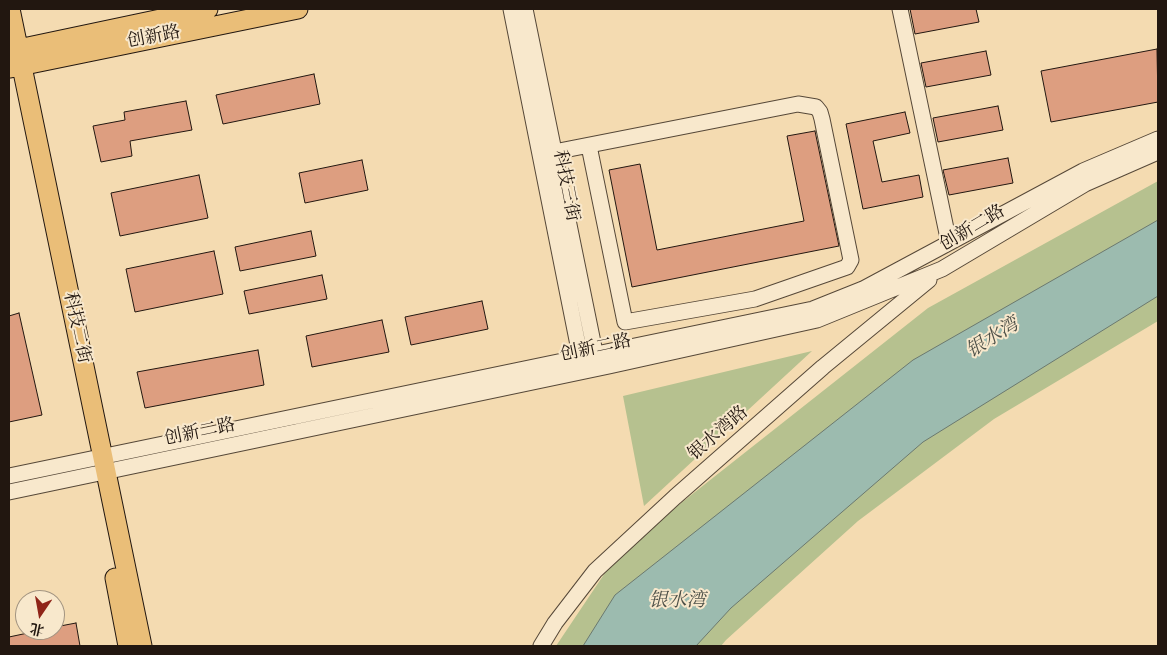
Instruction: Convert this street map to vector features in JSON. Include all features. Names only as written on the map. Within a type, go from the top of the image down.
[{"type":"main road","name":"科技二街","points":[[10,9],[12,61],[98,465],[142,646]]},
{"type":"main road","name":"创新路","points":[[12,61],[208,9]]},
{"type":"main road","name":"创新路","points":[[12,61],[298,9]]},
{"type":"main road","name":"科技二街","points":[[98,465],[128,646]]},
{"type":"street","name":"科技三街","points":[[511,9],[589,363]]},
{"type":"street","name":"科技三街","points":[[525,9],[554,152],[589,363]]},
{"type":"street","points":[[900,9],[949,243]]},
{"type":"street","points":[[554,152],[798,104],[816,107],[822,119],[851,260],[848,268],[755,299],[625,322],[589,146]]},
{"type":"street","name":"创新二路","points":[[589,363],[759,320],[813,309],[863,289],[1083,172],[1158,139]]},
{"type":"street","name":"创新二路","points":[[9,476],[98,465],[589,363],[817,320],[942,269],[1085,184],[1158,152]]},
{"type":"street","name":"银水湾路","points":[[541,646],[595,571],[675,497],[823,367],[942,269]]},
{"type":"street","points":[[755,299],[759,320]]},
{"type":"street","name":"创新二路","points":[[9,492],[98,465]]},
{"type":"green space","points":[[1158,181],[1158,321],[994,419],[858,521],[721,646],[556,646],[619,552],[928,308]]},
{"type":"green space","points":[[812,351],[644,506],[623,396]]},
{"type":"water","name":"银水湾","points":[[1158,220],[1158,296],[923,442],[731,608],[696,646],[583,646],[615,595],[913,360]]},
{"type":"building","points":[[910,9],[976,9],[979,22],[915,34]]},
{"type":"building","points":[[1157,49],[1158,102],[1051,122],[1041,71]]},
{"type":"building","points":[[986,51],[991,75],[926,87],[921,63]]},
{"type":"building","points":[[314,74],[320,104],[223,124],[216,95]]},
{"type":"building","points":[[186,101],[192,130],[130,141],[132,156],[101,162],[93,126],[125,120],[124,112]]},
{"type":"building","points":[[998,106],[1003,130],[938,142],[933,118]]},
{"type":"building","points":[[905,112],[910,133],[873,141],[882,182],[919,175],[923,197],[863,209],[846,124]]},
{"type":"building","points":[[815,131],[839,246],[632,287],[609,170],[640,164],[657,250],[804,221],[787,136]]},
{"type":"building","points":[[1008,158],[1013,183],[949,195],[943,170]]},
{"type":"building","points":[[362,160],[368,190],[305,203],[299,173]]},
{"type":"building","points":[[199,175],[208,218],[120,236],[111,193]]},
{"type":"building","points":[[311,231],[316,256],[240,271],[235,247]]},
{"type":"building","points":[[214,251],[223,294],[135,312],[126,269]]},
{"type":"building","points":[[322,275],[327,299],[249,314],[244,291]]},
{"type":"building","points":[[482,301],[488,329],[411,345],[405,317]]},
{"type":"building","points":[[19,313],[42,415],[9,422],[9,316]]},
{"type":"building","points":[[382,320],[389,352],[312,367],[306,336]]},
{"type":"building","points":[[258,350],[264,385],[145,408],[137,372]]},
{"type":"building","points":[[76,623],[80,646],[9,646],[9,637],[15,636],[15,640],[65,640],[65,625]]}]
